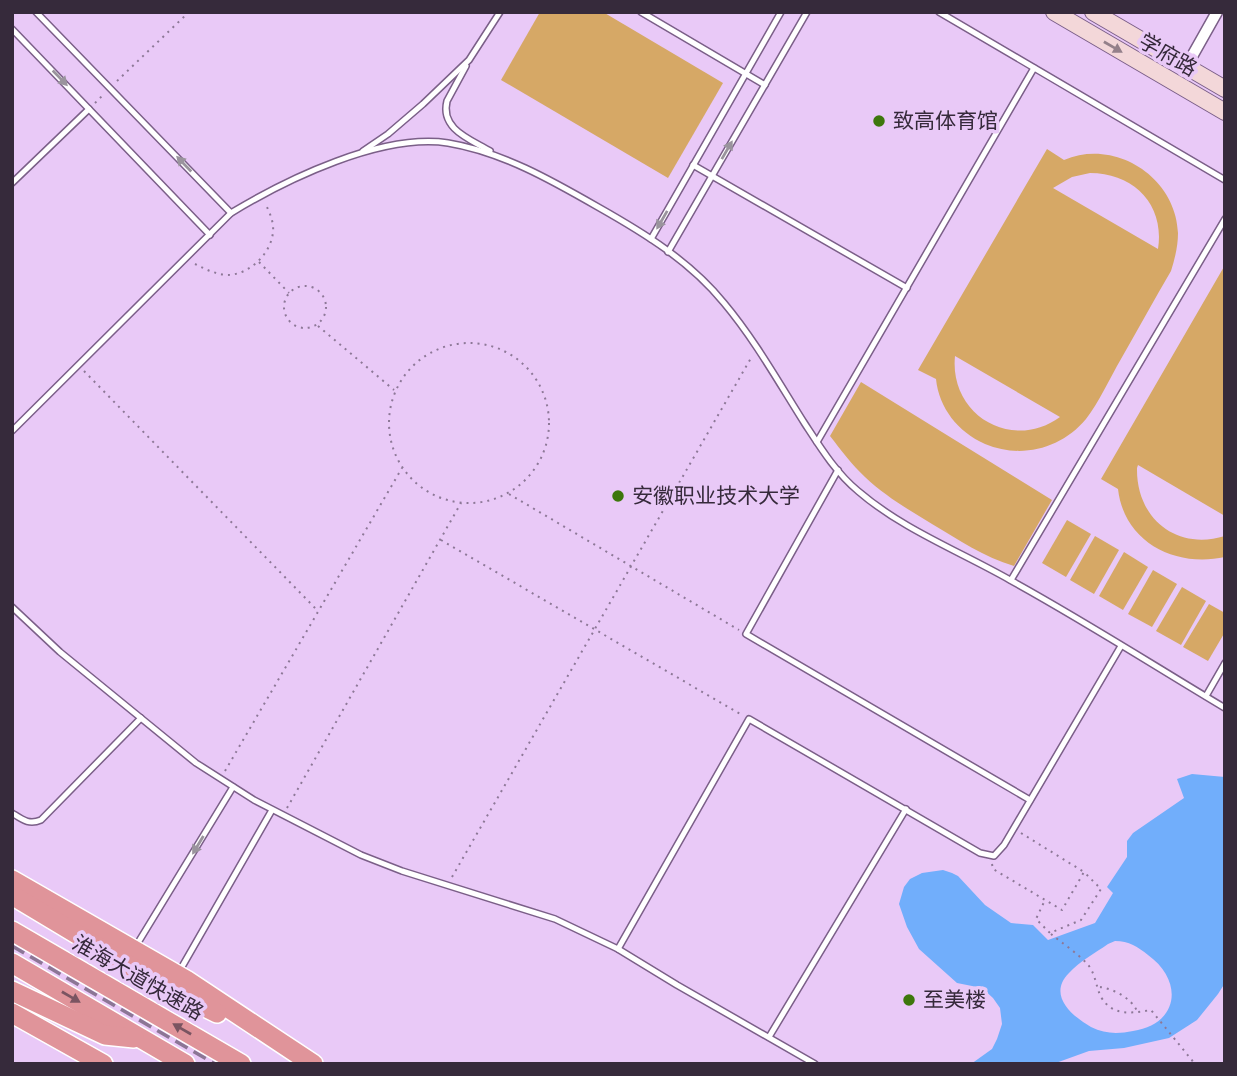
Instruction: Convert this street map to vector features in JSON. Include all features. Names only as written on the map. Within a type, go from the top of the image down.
[{"type":"highway","points":[[12,880],[177,975],[306,1060]]},
{"type":"highway","points":[[12,895],[167,988],[306,1060]]},
{"type":"highway","name":"淮海大道快速路","points":[[12,931],[240,1064]]},
{"type":"highway","points":[[12,963],[186,1064]]},
{"type":"highway","points":[[12,991],[105,1035],[145,1040]]},
{"type":"highway","points":[[12,1013],[103,1064]]},
{"type":"main road","name":"学府路","points":[[1054,12],[1225,112]]},
{"type":"main road","name":"学府路","points":[[1093,12],[1225,89]]},
{"type":"street","points":[[1186,66],[1217,12]]},
{"type":"lane","points":[[36,12],[232,213]]},
{"type":"lane","points":[[500,12],[447,101],[446,117],[459,133],[497,156],[554,182],[637,229],[704,281],[743,328],[838,470],[877,507],[1011,580],[1225,708]]},
{"type":"lane","points":[[641,12],[765,85]]},
{"type":"lane","points":[[651,239],[781,12]]},
{"type":"lane","points":[[668,252],[807,12]]},
{"type":"lane","points":[[939,12],[1225,180]]},
{"type":"lane","points":[[12,29],[210,235]]},
{"type":"lane","points":[[360,153],[388,134],[469,60]]},
{"type":"lane","points":[[817,442],[1034,68]]},
{"type":"lane","points":[[12,183],[89,109]]},
{"type":"lane","points":[[12,431],[232,213],[260,195],[353,155],[405,144],[430,141],[460,145],[497,156]]},
{"type":"lane","points":[[693,165],[906,288]]},
{"type":"lane","points":[[1011,580],[1225,219]]},
{"type":"lane","points":[[838,470],[746,635],[1030,800]]},
{"type":"lane","points":[[12,607],[60,652],[197,764],[272,810],[361,855],[402,871],[555,919],[618,949],[815,1064]]},
{"type":"lane","points":[[618,949],[749,719],[980,853],[994,856],[1014,829],[1121,646]]},
{"type":"lane","points":[[1206,696],[1225,663]]},
{"type":"lane","points":[[12,813],[24,822],[41,820],[141,718]]},
{"type":"lane","points":[[134,950],[233,787]]},
{"type":"lane","points":[[769,1037],[906,809]]},
{"type":"lane","points":[[177,975],[272,810]]},
{"type":"path","points":[[89,109],[189,12]]},
{"type":"path","points":[[186,259],[205,270],[226,275],[242,272],[258,261],[265,254],[274,232],[269,211],[260,195]]},
{"type":"path","points":[[258,261],[289,293]]},
{"type":"path","points":[[300,286],[306,286],[313,287],[323,296],[326,302],[325,315],[317,325],[304,329],[291,324],[284,312],[289,293],[300,286]]},
{"type":"path","points":[[317,325],[396,391]]},
{"type":"path","points":[[454,344],[477,344],[500,349],[526,367],[543,392],[549,423],[543,453],[526,480],[507,493],[485,501],[461,502],[438,497],[412,479],[395,453],[389,422],[396,391],[413,366],[439,349],[454,344]]},
{"type":"path","points":[[448,884],[757,349]]},
{"type":"path","points":[[78,365],[318,612]]},
{"type":"path","points":[[220,779],[402,467]]},
{"type":"path","points":[[507,493],[746,635]]},
{"type":"path","points":[[283,816],[461,502]]},
{"type":"path","points":[[440,539],[749,719]]},
{"type":"path","points":[[1014,829],[1084,872],[1101,889],[1081,920],[1050,933]]},
{"type":"path","points":[[990,856],[993,869],[1062,910],[1084,872]]},
{"type":"path","points":[[1045,900],[1036,919],[1088,964],[1103,1000],[1128,1014],[1151,1010],[1195,1064]]},
{"type":"path","points":[[1098,987],[1119,993],[1136,1006],[1138,1012]]},
{"type":"shaded area","points":[[540,12],[603,12],[723,83],[668,178],[501,80]]},
{"type":"shaded area","points":[[1047,149],[1064,160],[1103,154],[1122,159],[1139,167],[1154,179],[1167,195],[1175,213],[1178,233],[1171,271],[1095,406],[1086,419],[1065,438],[1026,451],[1012,451],[985,444],[958,426],[941,400],[936,379],[918,370]],"holes":[[[1090,173],[1106,174],[1120,179],[1143,194],[1157,219],[1158,249],[1053,188],[1072,177]],[[955,356],[1060,417],[1041,427],[1022,431],[1004,429],[987,422],[973,410],[962,395],[956,377]]]},
{"type":"shaded area","points":[[1225,265],[1225,516],[1138,465],[1137,468],[1138,486],[1143,502],[1162,526],[1190,539],[1225,536],[1225,557],[1188,558],[1155,547],[1141,537],[1122,508],[1118,489],[1101,479]]},
{"type":"shaded area","points":[[861,382],[1052,500],[1014,566],[972,548],[889,497],[847,457],[830,436]]},
{"type":"shaded area","points":[[1067,520],[1091,534],[1066,577],[1042,563]]},
{"type":"shaded area","points":[[1095,536],[1119,550],[1094,594],[1070,580]]},
{"type":"shaded area","points":[[1124,552],[1148,567],[1123,610],[1099,596]]},
{"type":"shaded area","points":[[1153,570],[1177,584],[1152,627],[1128,614]]},
{"type":"shaded area","points":[[1182,587],[1206,601],[1181,645],[1156,631]]},
{"type":"shaded area","points":[[1209,604],[1225,613],[1225,632],[1208,661],[1183,647]]},
{"type":"water","points":[[1192,774],[1225,777],[1225,983],[1218,994],[1197,1020],[1169,1038],[1124,1048],[1089,1051],[1053,1064],[971,1064],[992,1049],[1002,1024],[1000,1008],[982,988],[957,983],[919,949],[899,904],[904,887],[910,879],[922,873],[943,870],[952,873],[985,905],[1011,923],[1033,925],[1048,940],[1095,923],[1113,893],[1107,887],[1127,857],[1127,841],[1133,833],[1184,798],[1177,779]],"holes":[[[1120,941],[1137,947],[1160,965],[1171,989],[1171,1000],[1160,1020],[1148,1027],[1127,1032],[1106,1032],[1091,1027],[1076,1017],[1065,1004],[1060,989],[1063,981],[1077,965],[1108,944]]]},
{"type":"railway","points":[[12,946],[215,1064]]},
{"type":"place","name":"致高体育馆","points":[[879,121]]},
{"type":"place","name":"安徽职业技术大学","points":[[618,496]]},
{"type":"place","name":"至美楼","points":[[909,1000]]}]
